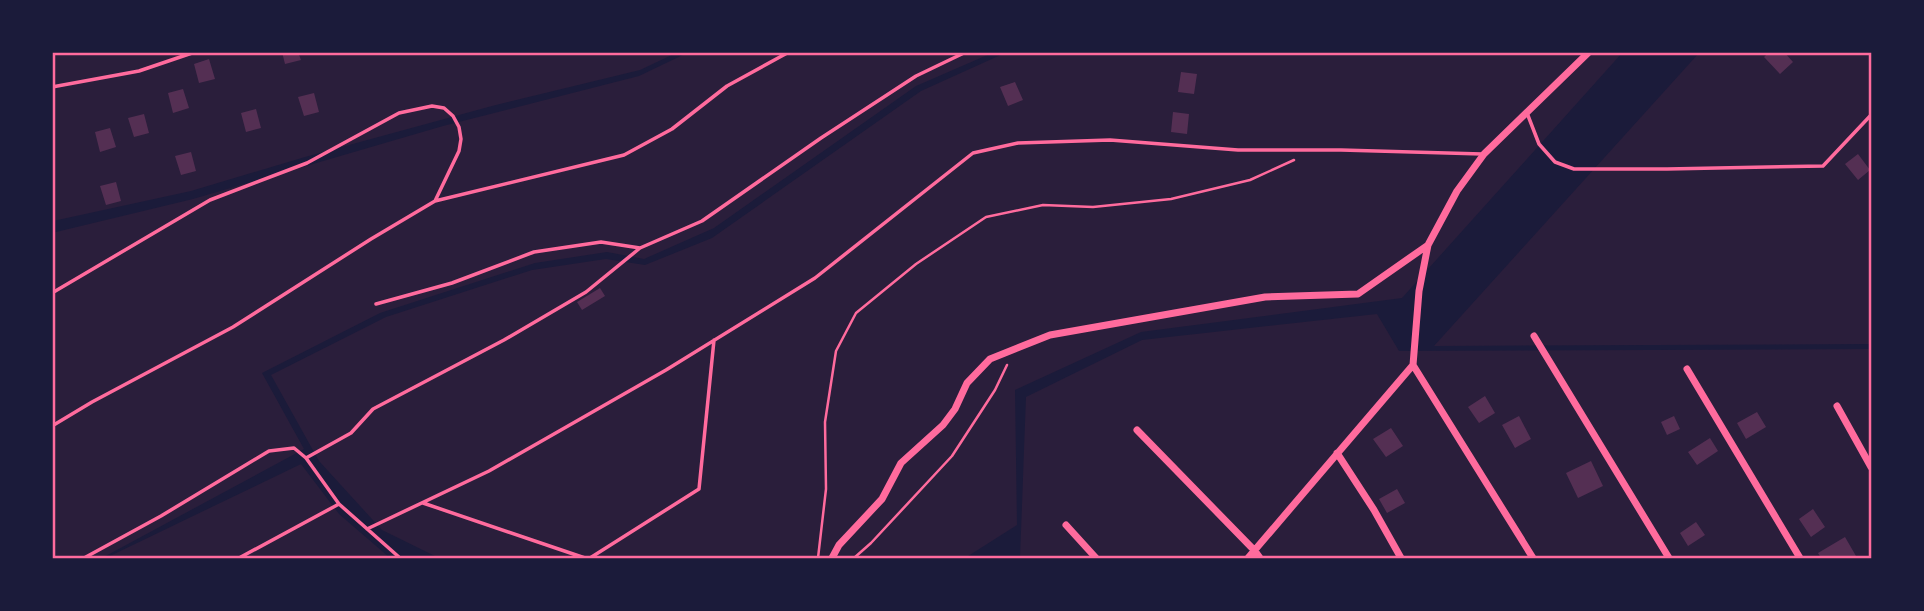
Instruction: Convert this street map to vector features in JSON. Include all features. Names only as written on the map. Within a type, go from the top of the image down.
[{"type":"street","points":[[1248,558],[1258,555],[1337,453],[1412,365],[1419,291],[1428,245],[1457,191],[1484,154],[1589,52]]},
{"type":"street","points":[[832,558],[839,545],[882,499],[901,463],[943,425],[955,409],[967,383],[990,359],[1049,335],[1265,297],[1358,294],[1428,245]]},
{"type":"street","points":[[1534,336],[1669,558]]},
{"type":"street","points":[[1412,365],[1533,558]]},
{"type":"street","points":[[1687,369],[1800,558]]},
{"type":"street","points":[[1837,406],[1871,467]]},
{"type":"street","points":[[1137,430],[1258,555]]},
{"type":"street","points":[[1337,453],[1401,558]]},
{"type":"street","points":[[1066,525],[1096,558]]},
{"type":"lane","points":[[52,87],[139,71],[195,52]]},
{"type":"lane","points":[[52,426],[233,327],[370,239],[435,201],[624,155],[672,130],[727,86],[789,52]]},
{"type":"lane","points":[[306,458],[351,433],[373,409],[504,340],[586,292],[640,248],[702,221],[916,76],[966,52]]},
{"type":"lane","points":[[52,293],[210,200],[307,163],[399,113],[432,106],[444,108],[453,116],[461,139],[459,151],[435,201]]},
{"type":"lane","points":[[1526,112],[1539,144],[1555,162],[1574,169],[1823,166],[1871,115]]},
{"type":"lane","points":[[367,529],[489,471],[815,278],[973,153],[1018,143],[1110,141],[1238,150],[1484,154]]},
{"type":"lane","points":[[376,304],[452,283],[534,251],[601,242],[640,248]]},
{"type":"lane","points":[[423,503],[587,558],[699,489],[714,340]]},
{"type":"lane","points":[[84,558],[161,516],[269,451],[294,448],[306,458],[339,504],[400,558]]},
{"type":"lane","points":[[239,558],[339,504]]},
{"type":"path","points":[[818,558],[826,488],[825,422],[836,351],[856,313],[916,264],[986,218],[1043,205],[1093,207],[1171,199],[1250,180],[1294,160]]},
{"type":"path","points":[[854,558],[952,456],[995,390],[1016,348]]},
{"type":"shaded area","points":[[52,53],[676,53],[640,70],[492,106],[191,191],[53,221]]},
{"type":"shaded area","points":[[687,53],[992,53],[916,86],[714,228],[644,259],[607,252],[535,263],[380,313],[262,373],[304,449],[102,558],[53,558],[52,233],[193,199],[443,126],[639,76]]},
{"type":"shaded area","points":[[1005,53],[1622,53],[1402,298],[1141,332],[1015,390],[1017,525],[965,558],[439,558],[382,530],[319,461],[271,375],[386,317],[532,270],[606,259],[645,265],[712,238],[921,91]]},
{"type":"shaded area","points":[[1699,53],[1871,53],[1871,344],[1434,346]]},
{"type":"shaded area","points":[[1377,314],[1399,351],[1871,349],[1871,558],[1020,558],[1026,397],[1142,340]]},
{"type":"shaded area","points":[[301,464],[339,514],[390,558],[106,558]]},
{"type":"building","points":[[282,52],[298,52],[301,60],[285,64]]},
{"type":"building","points":[[1769,52],[1784,52],[1793,62],[1780,74],[1764,57]]},
{"type":"building","points":[[209,59],[215,79],[199,83],[194,64]]},
{"type":"building","points":[[1181,72],[1197,74],[1194,94],[1178,92]]},
{"type":"building","points":[[1015,82],[1023,100],[1008,106],[1000,87]]},
{"type":"building","points":[[183,89],[189,108],[173,113],[168,93]]},
{"type":"building","points":[[314,93],[319,112],[304,116],[298,97]]},
{"type":"building","points":[[256,109],[261,128],[246,132],[241,113]]},
{"type":"building","points":[[1173,112],[1189,114],[1187,134],[1171,132]]},
{"type":"building","points":[[144,114],[149,133],[134,137],[128,118]]},
{"type":"building","points":[[110,128],[116,147],[100,152],[95,132]]},
{"type":"building","points":[[191,152],[196,171],[181,175],[175,156]]},
{"type":"building","points":[[1858,154],[1870,170],[1858,180],[1845,164]]},
{"type":"building","points":[[116,182],[121,201],[106,205],[100,186]]},
{"type":"building","points":[[600,288],[605,296],[582,310],[577,302]]},
{"type":"building","points":[[1485,396],[1495,413],[1479,423],[1468,407]]},
{"type":"building","points":[[1757,412],[1766,427],[1746,439],[1737,423]]},
{"type":"building","points":[[1519,416],[1531,439],[1515,448],[1502,425]]},
{"type":"building","points":[[1674,416],[1680,429],[1667,435],[1661,422]]},
{"type":"building","points":[[1391,428],[1403,446],[1386,457],[1373,439]]},
{"type":"building","points":[[1710,438],[1718,451],[1697,465],[1688,452]]},
{"type":"building","points":[[1591,461],[1603,486],[1578,498],[1566,473]]},
{"type":"building","points":[[1397,489],[1405,503],[1387,513],[1379,499]]},
{"type":"building","points":[[1813,509],[1825,527],[1811,537],[1799,519]]},
{"type":"building","points":[[1696,522],[1705,535],[1688,546],[1680,533]]},
{"type":"building","points":[[1845,537],[1856,556],[1821,558],[1818,553]]}]
